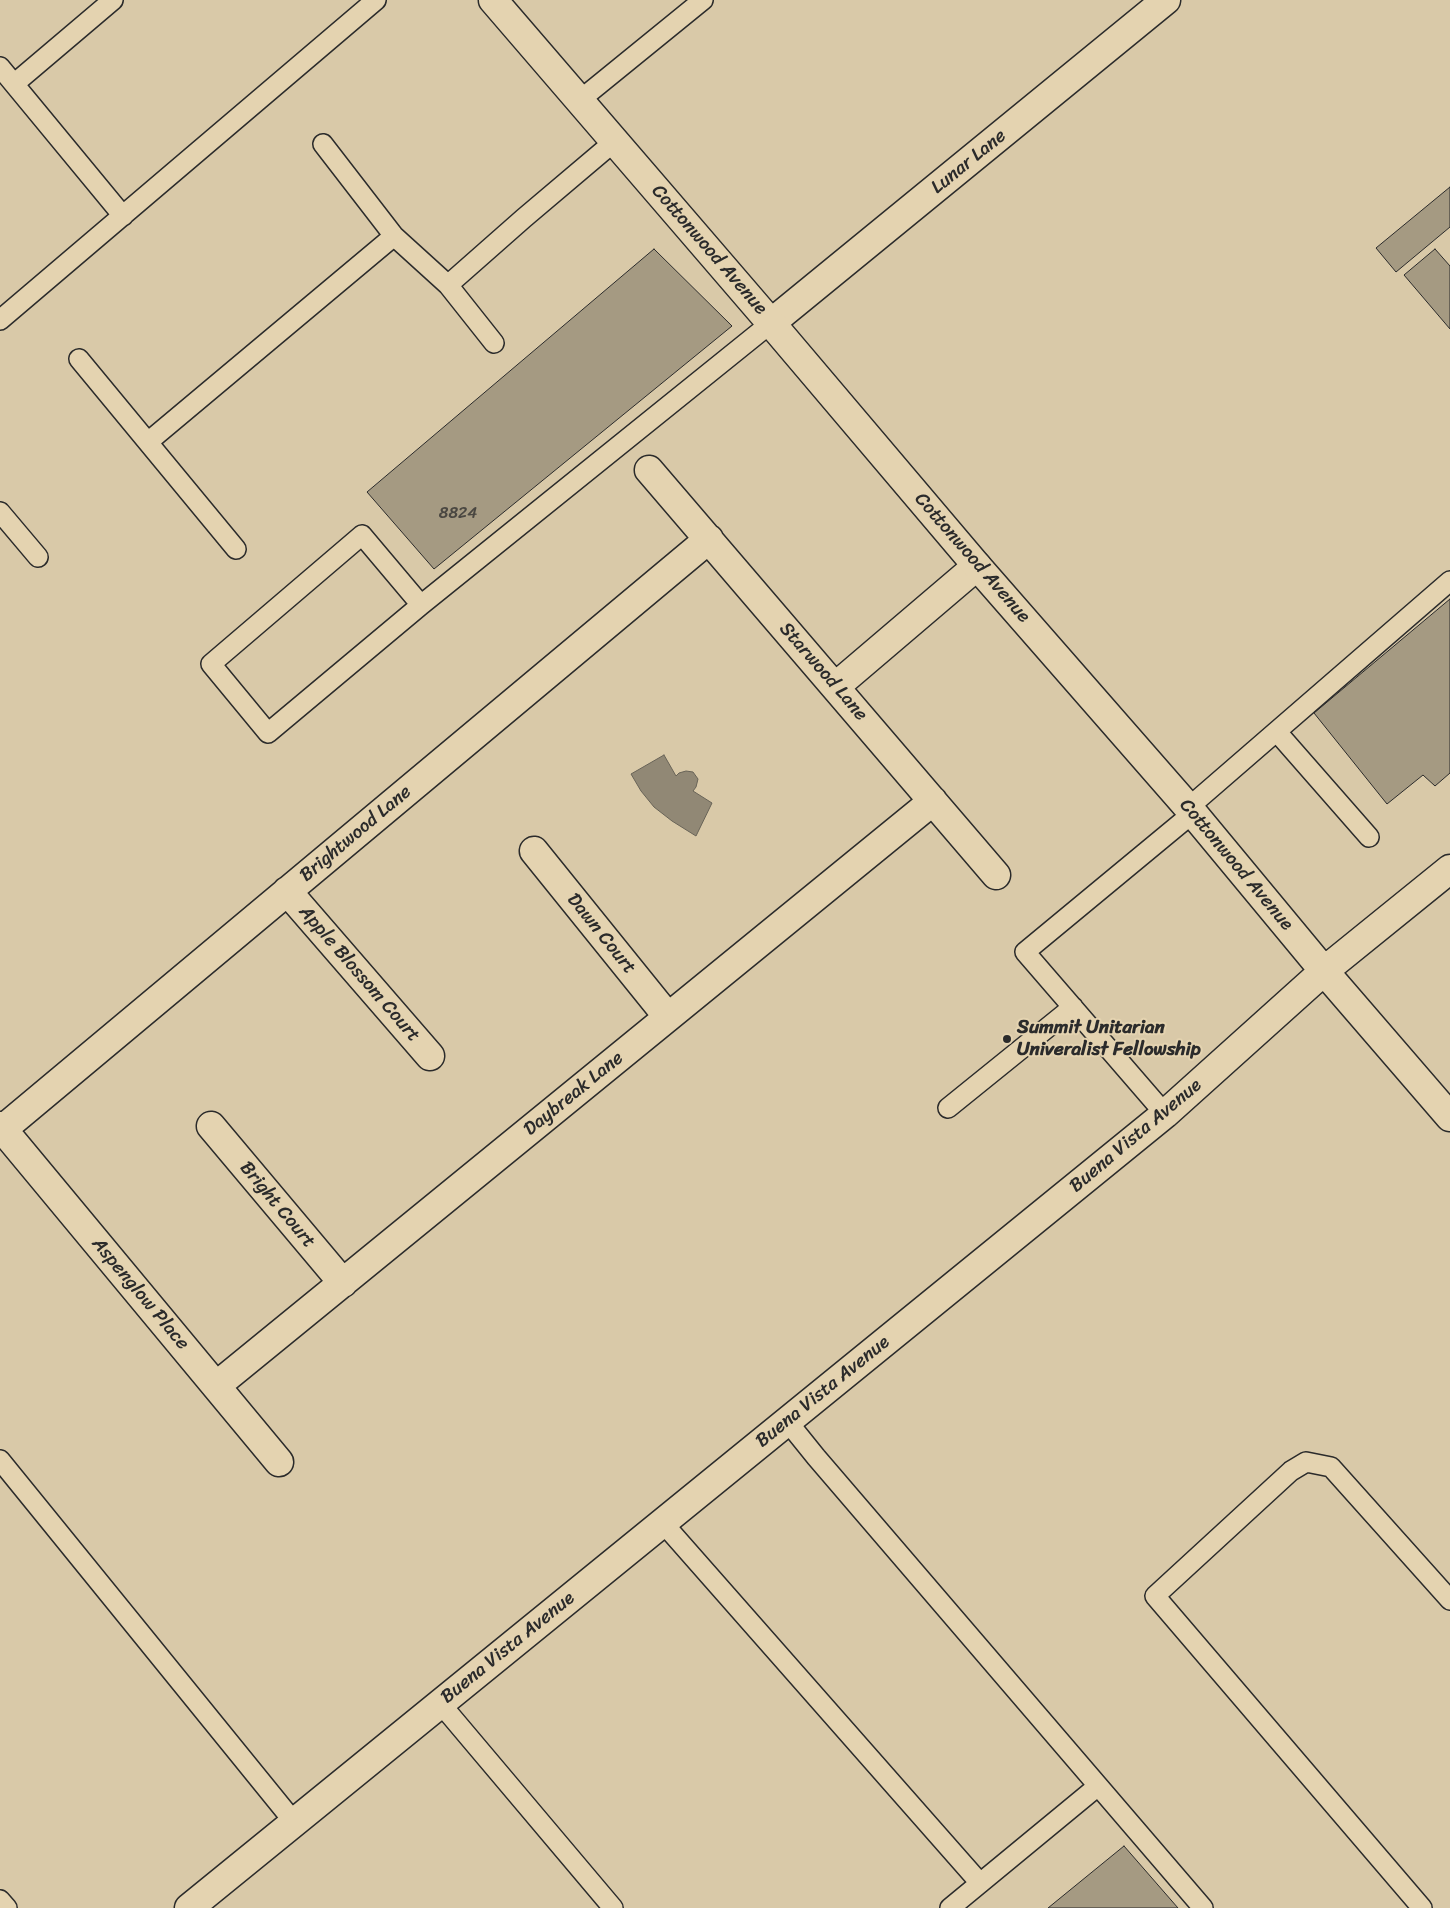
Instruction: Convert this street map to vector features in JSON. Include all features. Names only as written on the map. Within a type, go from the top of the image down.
[{"type":"street","name":"Cottonwood Avenue","points":[[493,0],[977,566],[1191,811],[1324,971],[1450,1117]]},
{"type":"street","name":"Lunar Lane","points":[[771,323],[1166,0]]},
{"type":"street","name":"Starwood Lane","points":[[649,470],[996,875]]},
{"type":"street","name":"Brightwood Lane","points":[[1,1127],[709,540]]},
{"type":"street","points":[[836,687],[977,566]]},
{"type":"street","name":"Daybreak Lane","points":[[216,1386],[933,801]]},
{"type":"street","name":"Dawn Court","points":[[534,850],[668,1017]]},
{"type":"street","name":"Buena Vista Avenue","points":[[204,1903],[294,1822],[1166,1114],[1324,971],[1450,869]]},
{"type":"street","name":"Apple Blossom Court","points":[[287,891],[430,1056]]},
{"type":"street","name":"Bright Court","points":[[211,1126],[343,1283]]},
{"type":"street","name":"Aspenglow Place","points":[[1,1127],[279,1462]]},
{"type":"lane","points":[[14,84],[113,0]]},
{"type":"lane","points":[[0,320],[376,0]]},
{"type":"lane","points":[[580,100],[703,0]]},
{"type":"lane","points":[[0,67],[123,216]]},
{"type":"lane","points":[[448,285],[615,141]]},
{"type":"lane","points":[[323,144],[394,236],[448,285],[494,343]]},
{"type":"lane","points":[[148,442],[394,236]]},
{"type":"lane","points":[[421,604],[362,535],[211,664],[268,734],[421,604],[771,323]]},
{"type":"lane","points":[[79,358],[236,549]]},
{"type":"lane","points":[[0,512],[38,557]]},
{"type":"lane","points":[[1166,1114],[1025,952],[1191,811],[1276,732],[1450,581]]},
{"type":"lane","points":[[1276,732],[1369,837]]},
{"type":"lane","points":[[948,1108],[1072,1007]]},
{"type":"lane","points":[[787,1421],[822,1465],[1203,1908]]},
{"type":"lane","points":[[0,1460],[294,1822]]},
{"type":"lane","points":[[1422,1908],[1155,1596],[1291,1471],[1306,1462],[1331,1467],[1450,1600]]},
{"type":"lane","points":[[662,1523],[980,1883]]},
{"type":"lane","points":[[440,1703],[613,1908]]},
{"type":"lane","points":[[950,1908],[1098,1786]]},
{"type":"lane","points":[[0,1900],[7,1908]]},
{"type":"shaded area","points":[[664,755],[676,776],[686,771],[693,772],[698,779],[693,791],[712,803],[696,836],[654,807],[641,791],[631,774]]},
{"type":"building","points":[[1450,187],[1450,227],[1396,272],[1376,248]]},
{"type":"building","points":[[654,249],[732,326],[434,569],[367,492]]},
{"type":"building","points":[[1435,249],[1450,266],[1450,329],[1404,275]]},
{"type":"building","points":[[1450,599],[1450,773],[1435,786],[1423,775],[1387,804],[1314,713]]},
{"type":"building","points":[[1124,1846],[1178,1908],[1048,1908]]},
{"type":"place","name":"Summit Unitarian Univeralist Fellowship","points":[[1007,1039]]}]
